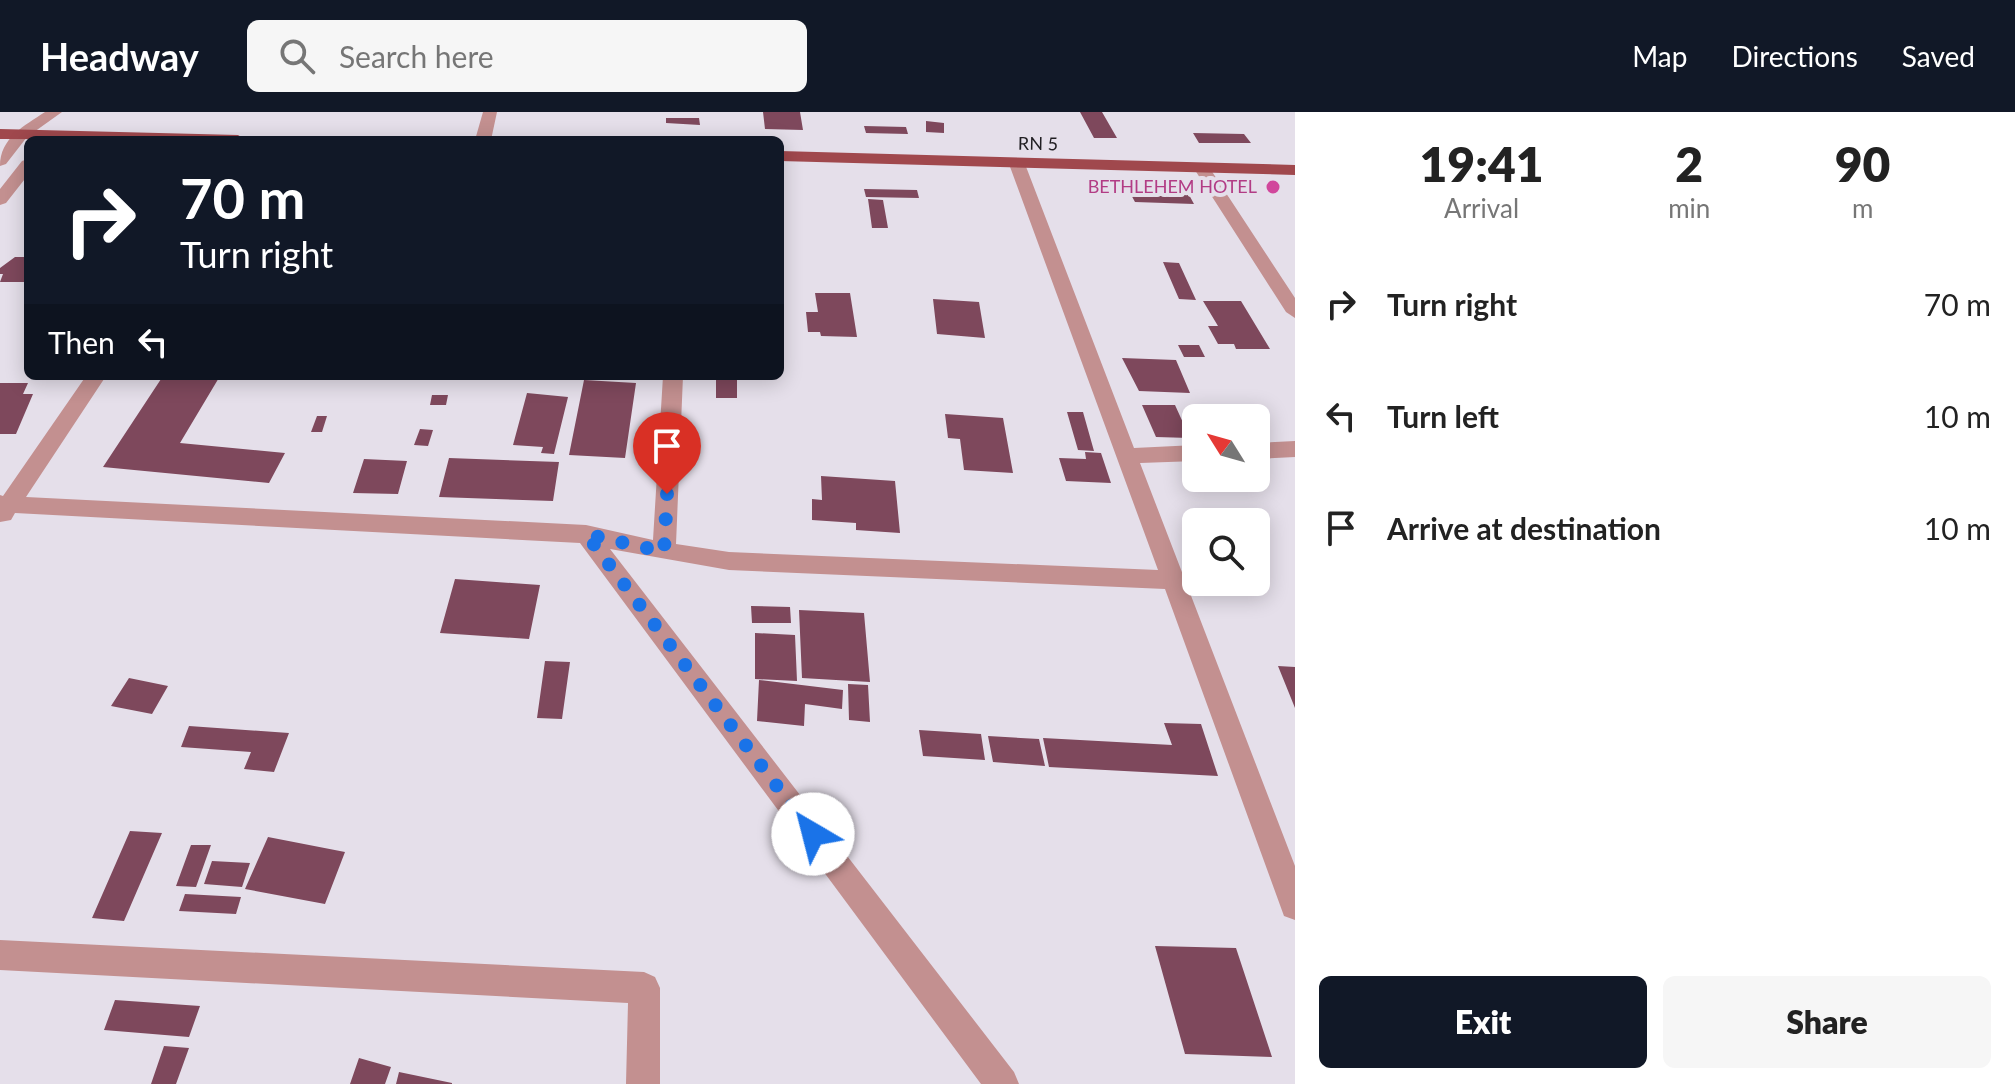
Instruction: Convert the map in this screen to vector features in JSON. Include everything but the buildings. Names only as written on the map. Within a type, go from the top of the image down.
[{"type":"main road","points":[[0,134],[40,136]]},
{"type":"main road","name":"RN 5","points":[[784,156],[1295,170]]},
{"type":"street","points":[[0,161],[22,134],[55,112]]},
{"type":"street","points":[[50,136],[64,112]]},
{"type":"street","points":[[484,136],[490,112]]},
{"type":"street","points":[[1017,164],[1295,905]]},
{"type":"street","points":[[1201,167],[1295,312]]},
{"type":"street","points":[[0,200],[24,169]]},
{"type":"street","points":[[3,509],[93,380]]},
{"type":"street","points":[[664,552],[673,380]]},
{"type":"street","points":[[1270,450],[1295,449]]},
{"type":"street","points":[[1127,456],[1182,454]]},
{"type":"street","points":[[3,509],[586,534],[664,552],[729,561],[1171,580]]},
{"type":"street","points":[[586,534],[1002,1084]]},
{"type":"street","points":[[0,955],[644,988],[643,1084]]},
{"type":"place","name":"BETHLEHEM HOTEL","points":[[1273,187]]},
{"type":"route","points":[[667,494],[664,552],[586,534],[813,834]]}]
